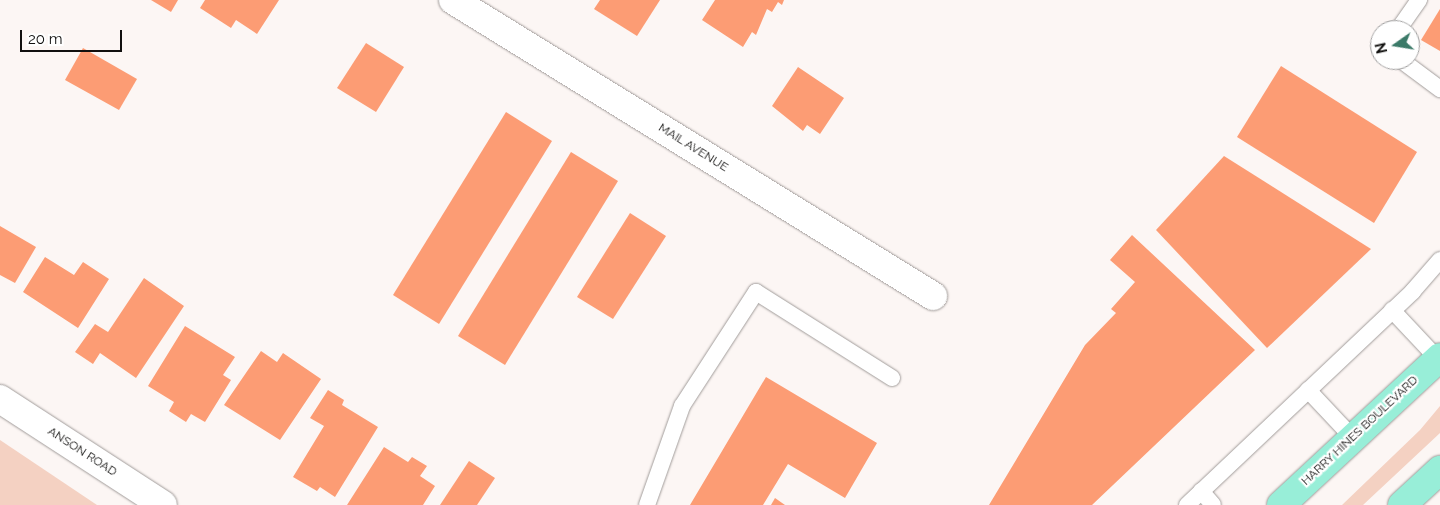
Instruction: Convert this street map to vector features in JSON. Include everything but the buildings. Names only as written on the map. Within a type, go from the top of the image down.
[{"type":"main road","name":"HARRY HINES BOULEVARD","points":[[1281,505],[1439,358]]},
{"type":"main road","points":[[1402,505],[1440,470]]},
{"type":"street","name":"MAIL AVENUE","points":[[453,0],[933,296]]},
{"type":"street","name":"ANSON ROAD","points":[[0,399],[163,505]]},
{"type":"lane","points":[[1405,20],[1419,0]]},
{"type":"lane","points":[[1414,70],[1440,89]]},
{"type":"lane","points":[[1187,505],[1392,310],[1440,260]]},
{"type":"lane","points":[[647,505],[682,406],[756,292],[892,378]]},
{"type":"lane","points":[[1392,310],[1439,358]]},
{"type":"lane","points":[[1308,390],[1353,438]]},
{"type":"lane","points":[[1201,491],[1214,505]]},
{"type":"shaded area","points":[[1440,406],[1440,433],[1363,505],[1342,505],[1420,430]]},
{"type":"shaded area","points":[[0,440],[97,505],[0,505]]}]
